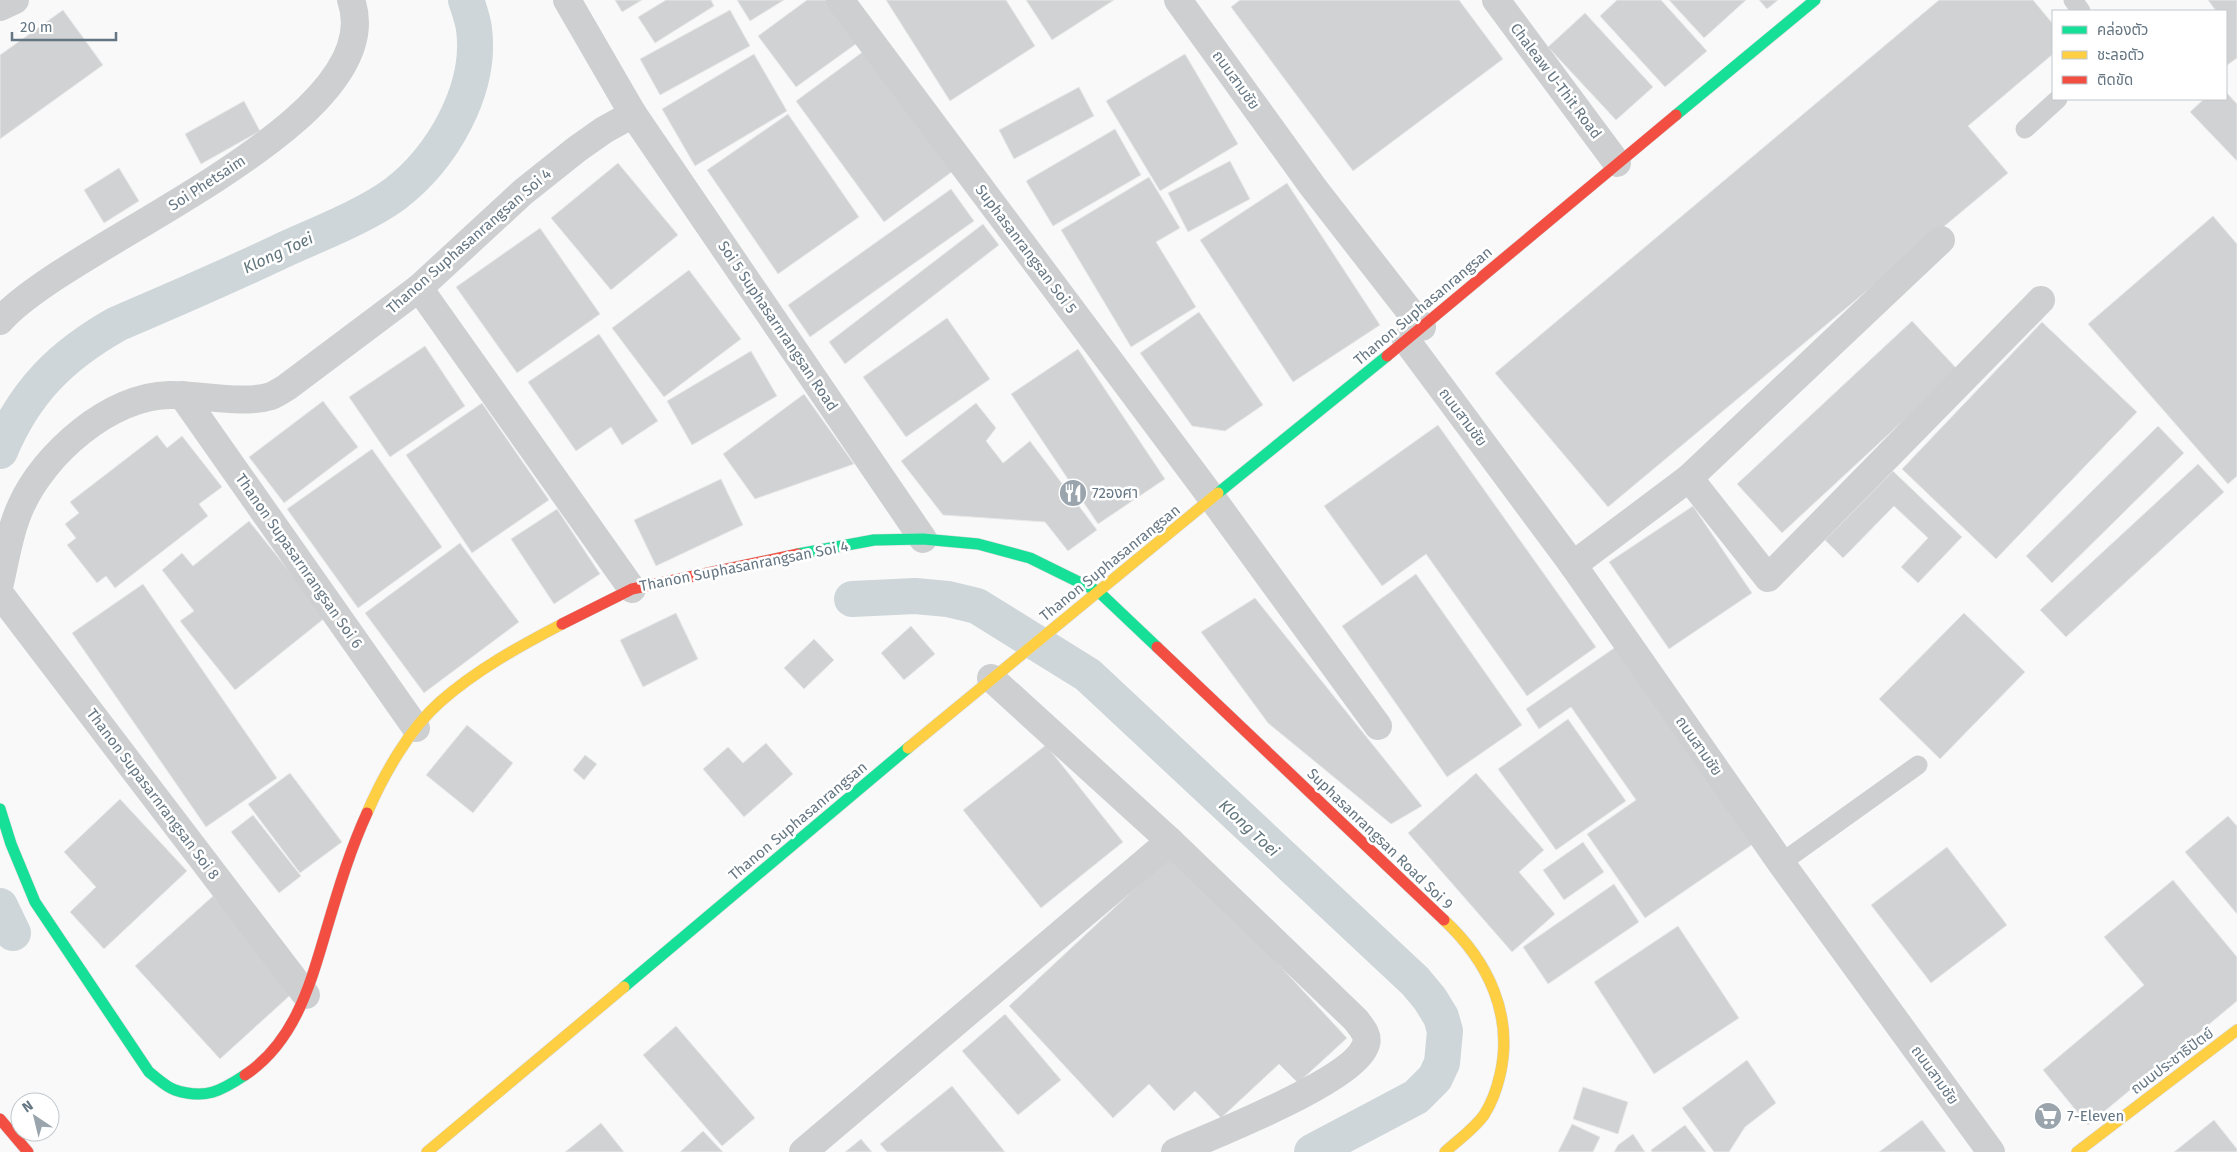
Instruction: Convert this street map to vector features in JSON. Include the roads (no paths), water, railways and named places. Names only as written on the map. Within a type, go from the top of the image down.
[{"type":"street","points":[[0,8],[15,0]]},
{"type":"street","name":"Soi Phetsaim","points":[[0,321],[32,292],[174,205],[255,152],[296,120],[327,89],[349,56],[355,38],[356,21],[351,0]]},
{"type":"street","name":"Soi 5 Suphasarnrangsan Road","points":[[567,0],[633,114],[923,539]]},
{"type":"street","name":"Suphasanrangsan Soi 5","points":[[840,0],[1212,498],[1378,726]]},
{"type":"street","name":"ถนนสามชัย","points":[[1178,0],[1313,187],[1780,863],[1991,1152]]},
{"type":"street","name":"Chaleaw U-Thit Road","points":[[1496,0],[1617,163]]},
{"type":"street","name":"Thanon Suphasanrangsan","points":[[427,1152],[991,678],[1099,592],[1414,333],[1815,0]]},
{"type":"street","name":"Thanon Suphasanrangsan Soi 4","points":[[0,583],[9,542],[21,507],[35,481],[54,458],[76,437],[124,404],[146,398],[182,395],[256,399],[271,396],[287,387],[419,288],[523,192],[583,144],[633,114]]},
{"type":"street","points":[[1573,564],[1689,478],[1941,240]]},
{"type":"street","points":[[419,288],[632,589]]},
{"type":"street","points":[[1689,478],[1768,578],[2042,300]]},
{"type":"street","name":"Thanon Supasarnrangsan Soi 6","points":[[182,395],[416,728]]},
{"type":"street","name":"Thanon Suphasanrangsan Soi 4","points":[[0,809],[11,844],[35,902],[149,1072],[163,1084],[174,1090],[205,1095],[222,1090],[251,1071],[278,1044],[306,995],[351,849],[377,790],[416,728],[440,703],[495,662],[560,624],[632,589],[718,569],[874,540],[923,539],[978,544],[1030,558],[1099,592]]},
{"type":"street","name":"Suphasanrangsan Road Soi 9","points":[[1099,592],[1464,940],[1479,958],[1491,981],[1504,1023],[1506,1046],[1503,1070],[1495,1092],[1482,1117],[1445,1152]]},
{"type":"street","name":"Thanon Supasarnrangsan Soi 8","points":[[0,594],[306,995]]},
{"type":"street","points":[[991,678],[1170,842],[1356,1020],[1365,1032],[1367,1042],[1362,1053],[1342,1071],[1283,1104],[1175,1152]]},
{"type":"street","points":[[803,1152],[1170,842]]},
{"type":"street","name":"ถนนประชาธิปัตย์","points":[[2077,1152],[2237,1030]]},
{"type":"street","points":[[0,1119],[28,1152]]},
{"type":"lane","points":[[2025,129],[2057,100]]},
{"type":"lane","points":[[1780,863],[1918,764]]},
{"type":"waterway","name":"Klong Toei","points":[[0,451],[21,410],[47,377],[79,348],[97,336],[117,324],[369,211],[395,194],[412,179],[443,142],[465,99],[472,75],[475,52],[473,26],[466,0]]},
{"type":"waterway","name":"Klong Toei","points":[[852,599],[915,596],[948,599],[977,606],[1088,675],[1415,981],[1430,999],[1441,1017],[1445,1031],[1442,1063],[1435,1078],[1416,1097],[1312,1152]]},
{"type":"waterway","name":"Klong Toei","points":[[0,906],[13,933]]},
{"type":"place","name":"72องศา","points":[[1073,493]]},
{"type":"place","name":"7-Eleven","points":[[2048,1116]]}]
